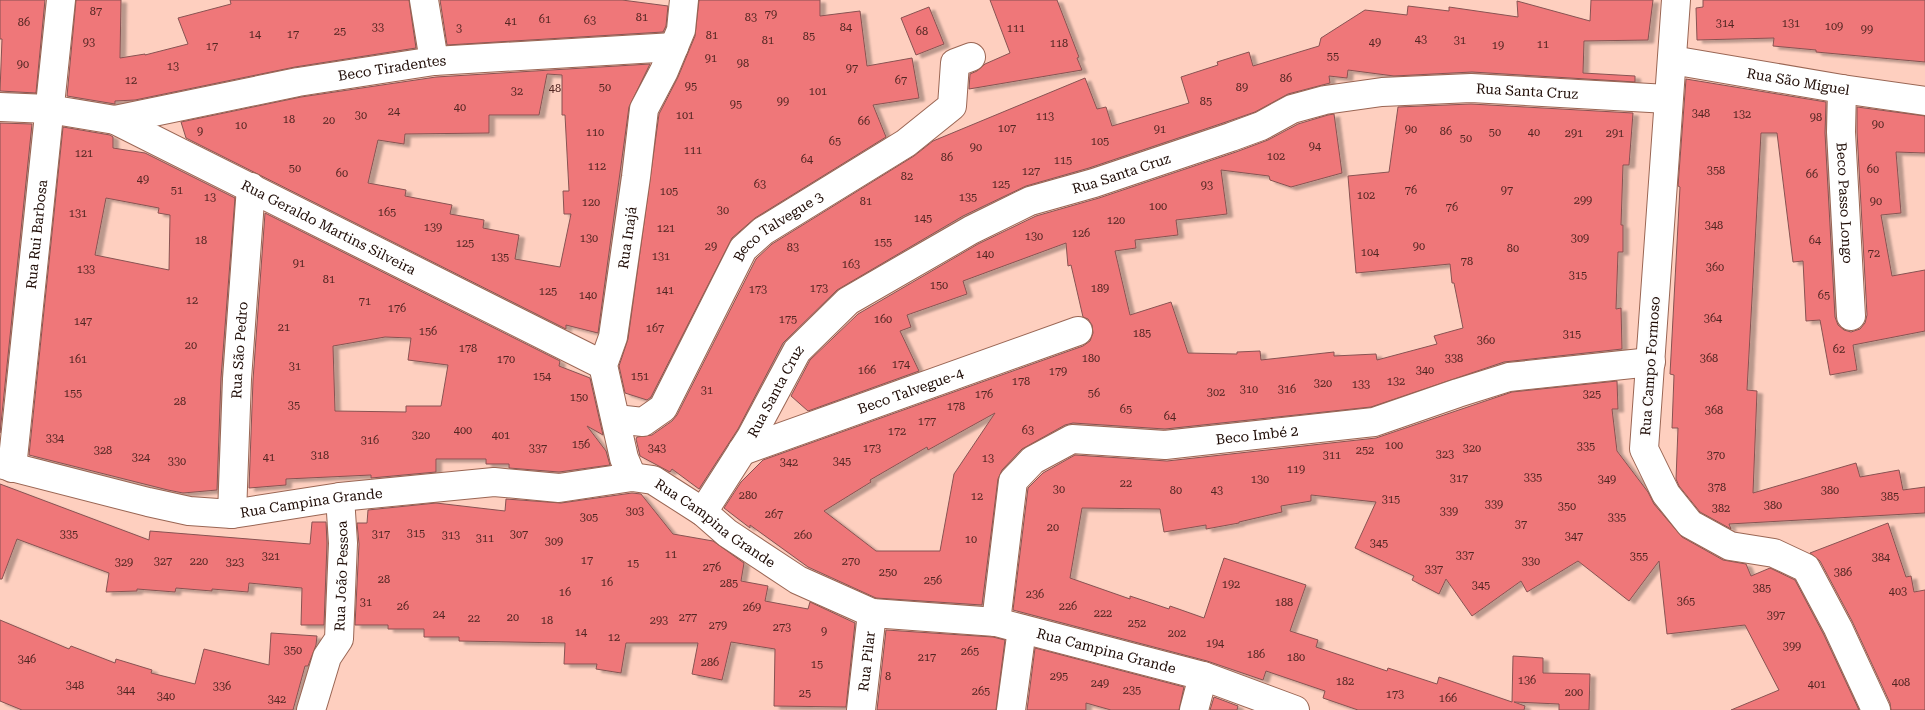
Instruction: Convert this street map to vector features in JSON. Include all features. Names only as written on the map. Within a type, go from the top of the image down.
[{"type":"street","name":"Rua Rui Barbosa","points":[[6,466],[61,0]]},
{"type":"street","points":[[424,0],[434,61]]},
{"type":"street","name":"Rua Inajá","points":[[603,365],[612,337],[644,109],[664,71],[681,30],[684,0]]},
{"type":"street","name":"Rua Campo Formoso","points":[[1676,0],[1644,449],[1666,494],[1690,524],[1730,546],[1774,553],[1806,568],[1838,628],[1876,710]]},
{"type":"street","name":"Beco Tiradentes","points":[[115,120],[298,82],[434,61],[674,47]]},
{"type":"street","name":"Beco Talvegue 3","points":[[616,419],[643,422],[663,408],[743,249],[763,231],[906,143],[952,106],[955,62],[970,57]]},
{"type":"street","name":"Rua São Miguel","points":[[1672,60],[1925,101]]},
{"type":"street","name":"Rua Santa Cruz","points":[[703,512],[742,451],[797,351],[848,301],[971,230],[1030,201],[1094,183],[1231,137],[1261,126],[1292,109],[1325,100],[1382,92],[1471,88],[1668,99]]},
{"type":"street","name":"Beco Passo Longo","points":[[1842,89],[1840,132],[1851,316]]},
{"type":"street","name":"Rua Geraldo Martins Silveira","points":[[0,107],[49,109],[115,120],[603,365]]},
{"type":"street","name":"Rua São Pedro","points":[[232,514],[237,379],[251,188]]},
{"type":"street","name":"Beco Talvegue-4","points":[[742,451],[1078,331]]},
{"type":"street","name":"Beco Imbé 2","points":[[996,622],[1013,481],[1033,460],[1072,439],[1165,445],[1374,422],[1509,377],[1651,362]]},
{"type":"street","points":[[603,365],[624,458],[632,477]]},
{"type":"street","name":"Rua Campina Grande","points":[[6,466],[189,511],[232,514],[340,497],[494,482],[559,488],[632,477],[653,480],[703,512],[728,533],[798,580],[872,614],[996,622],[1203,676],[1295,710]]},
{"type":"street","name":"Rua João Pessoa","points":[[311,710],[327,657],[339,639],[344,544],[340,497]]},
{"type":"street","name":"Rua Pilar","points":[[860,710],[872,614]]},
{"type":"street","points":[[1011,710],[1022,629]]},
{"type":"street","points":[[1194,710],[1203,676]]},
{"type":"building","points":[[0,0],[45,0],[36,93],[0,91],[2,39],[0,39]]},
{"type":"building","points":[[76,0],[121,0],[120,58],[145,55],[188,44],[178,18],[231,4],[230,0],[409,0],[416,48],[295,67],[135,100],[115,101],[115,104],[67,96]]},
{"type":"building","points":[[440,0],[622,0],[668,6],[666,26],[663,32],[447,45]]},
{"type":"building","points":[[699,0],[820,0],[820,16],[860,11],[867,66],[912,58],[919,98],[873,105],[886,137],[755,218],[732,238],[651,397],[647,400],[625,393],[619,366],[628,339],[659,114],[678,77],[695,36]]},
{"type":"building","points":[[990,0],[1057,0],[1079,57],[1077,58],[1082,70],[969,89],[970,74],[985,64],[1010,53]]},
{"type":"building","points":[[1591,0],[1653,0],[1648,40],[1584,41],[1583,73],[1635,76],[1635,82],[1472,72],[1394,76],[1348,70],[1347,78],[1329,76],[1330,83],[1288,94],[1255,112],[1089,168],[1026,186],[963,216],[837,290],[783,343],[738,429],[699,489],[672,469],[670,472],[640,456],[637,437],[652,435],[672,421],[677,415],[756,259],[772,244],[914,156],[933,141],[1085,78],[1097,109],[1106,107],[1112,126],[1189,103],[1181,77],[1218,65],[1217,62],[1249,52],[1253,66],[1319,46],[1321,38],[1365,10],[1407,15],[1408,6],[1449,11],[1449,7],[1518,17],[1517,1],[1590,21]]},
{"type":"building","points":[[1703,0],[1925,0],[1925,62],[1773,46],[1774,38],[1697,40],[1696,8],[1703,7]]},
{"type":"building","points":[[929,7],[944,44],[916,55],[901,18]]},
{"type":"building","points":[[650,64],[629,107],[598,333],[566,325],[566,329],[186,138],[181,122],[301,97],[436,77]],"holes":[[[547,74],[562,75],[562,115],[565,115],[569,191],[563,191],[564,214],[571,214],[560,267],[515,259],[519,235],[483,228],[484,220],[450,214],[452,205],[405,196],[406,190],[368,183],[378,140],[404,144],[405,134],[489,133],[489,115],[539,115]]]},
{"type":"building","points":[[1686,79],[1826,102],[1825,133],[1835,317],[1838,325],[1844,330],[1851,332],[1860,329],[1865,323],[1867,315],[1857,107],[1925,116],[1925,153],[1896,152],[1901,213],[1881,215],[1892,276],[1925,270],[1925,331],[1853,345],[1857,370],[1830,375],[1820,320],[1806,321],[1803,261],[1793,262],[1777,133],[1761,133],[1747,390],[1757,391],[1753,493],[1856,463],[1860,477],[1899,470],[1903,490],[1925,487],[1925,513],[1729,524],[1731,529],[1700,512],[1679,486],[1676,479],[1678,428],[1672,428],[1674,375],[1670,374],[1680,187],[1678,186]]},
{"type":"building","points":[[1471,104],[1633,113],[1629,165],[1623,165],[1621,225],[1623,225],[1623,252],[1618,252],[1616,309],[1621,308],[1622,349],[1504,362],[1371,407],[1165,429],[1073,423],[1065,425],[1022,449],[1002,470],[998,479],[982,605],[876,598],[808,567],[724,508],[741,482],[763,460],[1083,346],[1090,341],[1093,333],[1092,325],[1088,319],[1083,317],[1071,265],[1068,266],[1066,243],[963,281],[967,294],[907,315],[911,327],[900,331],[919,371],[808,411],[791,396],[810,360],[858,314],[978,244],[1036,216],[1099,198],[1236,152],[1268,140],[1298,124],[1328,115],[1334,114],[1342,173],[1291,187],[1270,180],[1269,176],[1221,170],[1227,214],[1176,220],[1178,235],[1135,240],[1136,248],[1115,251],[1130,315],[1171,302],[1188,353],[1237,354],[1237,352],[1260,351],[1261,360],[1334,352],[1334,356],[1376,354],[1377,360],[1437,344],[1434,336],[1463,328],[1454,283],[1452,283],[1450,264],[1356,273],[1348,176],[1389,172],[1398,107]],"holes":[[[995,413],[954,474],[940,551],[876,551],[824,511],[871,482],[870,480],[927,447],[928,450]]]},
{"type":"building","points":[[0,123],[32,124],[0,433]]},
{"type":"building","points":[[63,127],[110,135],[113,137],[113,148],[145,153],[235,198],[221,378],[217,490],[183,493],[29,455]],"holes":[[[106,198],[159,208],[158,213],[170,215],[169,270],[95,255]]]},
{"type":"building","points":[[265,213],[560,361],[559,366],[590,378],[603,435],[587,426],[606,451],[610,465],[559,472],[509,468],[509,464],[486,464],[486,459],[436,459],[436,472],[371,478],[371,475],[286,479],[286,485],[249,488],[253,380]],"holes":[[[385,337],[411,338],[408,360],[448,365],[441,406],[406,406],[406,412],[335,411],[333,346]]]},
{"type":"building","points":[[1617,381],[1618,409],[1612,409],[1617,451],[1648,492],[1654,504],[1682,537],[1723,560],[1746,564],[1751,576],[1770,568],[1795,580],[1824,635],[1859,710],[1731,710],[1779,690],[1745,625],[1667,634],[1659,561],[1629,601],[1578,561],[1527,592],[1521,581],[1472,616],[1446,579],[1439,594],[1412,580],[1414,576],[1355,548],[1376,502],[1311,495],[1311,501],[1281,506],[1282,512],[1239,523],[1206,529],[1206,525],[1164,532],[1160,509],[1082,508],[1070,578],[1130,599],[1130,596],[1169,609],[1170,606],[1204,618],[1224,558],[1306,585],[1290,631],[1318,640],[1316,647],[1387,671],[1388,668],[1437,684],[1439,677],[1512,702],[1513,656],[1543,658],[1543,673],[1590,674],[1589,710],[1559,710],[1559,704],[1514,702],[1525,706],[1524,710],[1358,710],[1323,698],[1325,691],[1266,671],[1263,680],[1207,661],[1013,610],[1028,488],[1043,473],[1075,455],[1167,461],[1376,438],[1512,392]]},
{"type":"building","points":[[0,484],[149,540],[150,531],[310,544],[312,522],[326,522],[324,625],[301,625],[302,588],[249,583],[248,592],[176,588],[175,592],[137,589],[137,591],[106,592],[109,573],[17,539],[2,579],[0,579]]},
{"type":"building","points":[[632,493],[641,494],[673,534],[713,541],[744,563],[741,581],[768,586],[765,601],[808,609],[810,602],[855,623],[846,707],[774,706],[775,649],[731,642],[722,680],[692,674],[698,643],[626,643],[621,673],[596,669],[597,664],[564,664],[565,643],[459,641],[459,637],[424,637],[424,629],[388,629],[388,625],[355,625],[359,544],[357,523],[367,523],[368,510],[436,503],[505,511],[506,499],[561,503]]},
{"type":"building","points":[[1888,523],[1906,577],[1911,576],[1914,592],[1925,590],[1925,710],[1891,710],[1890,703],[1852,621],[1820,561],[1810,553]]},
{"type":"building","points":[[0,620],[69,649],[71,646],[115,663],[116,659],[152,670],[151,673],[195,684],[204,649],[269,665],[271,633],[317,636],[316,645],[308,666],[305,666],[293,710],[22,710],[0,701]]},
{"type":"building","points":[[886,630],[993,637],[1005,640],[996,710],[877,710]]},
{"type":"building","points":[[1035,648],[1184,687],[1179,710],[1111,710],[1086,703],[1086,710],[1027,710]]},
{"type":"building","points":[[1214,697],[1238,706],[1237,710],[1210,710]]}]
